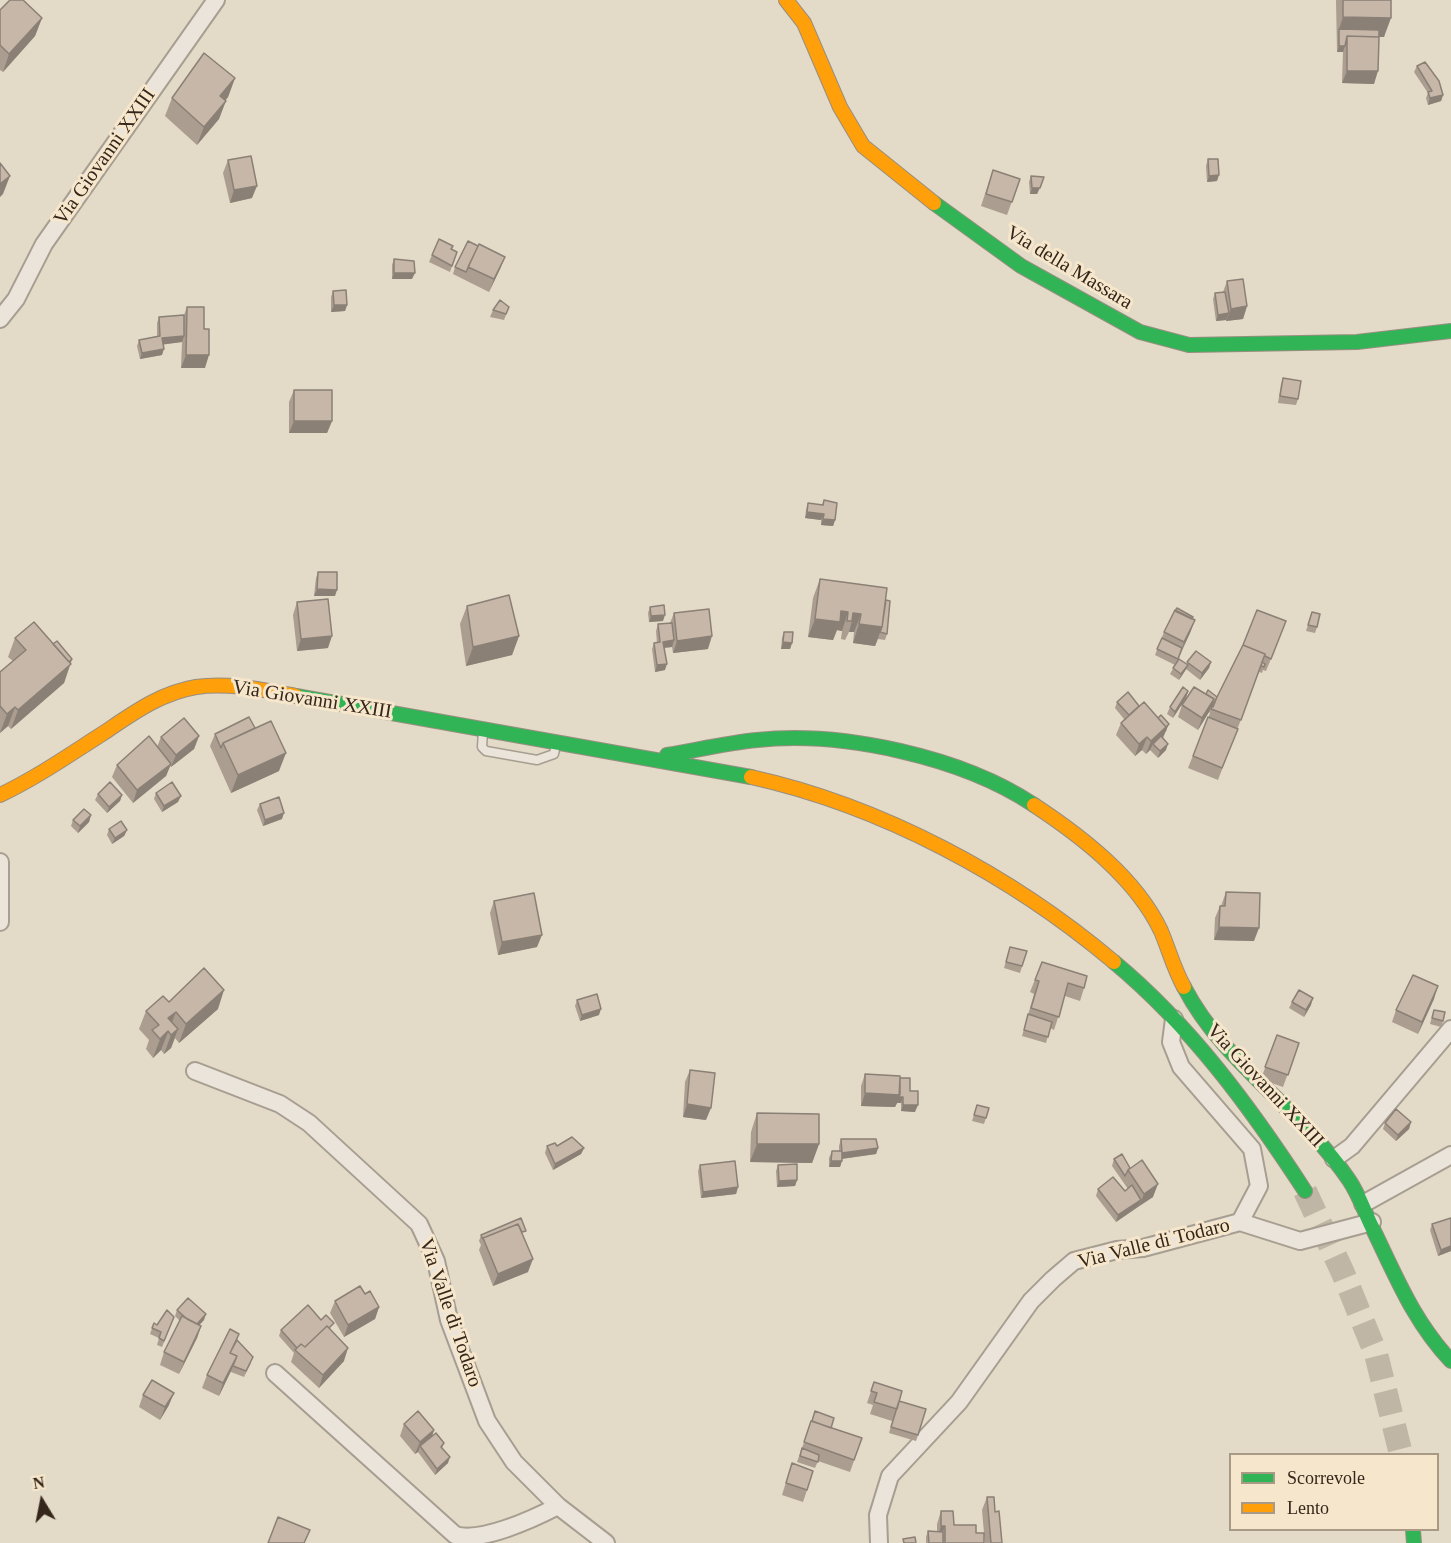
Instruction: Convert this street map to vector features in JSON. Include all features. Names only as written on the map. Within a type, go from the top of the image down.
[{"type":"street","name":"Via Giovanni XXIII","points":[[0,319],[16,299],[44,244],[216,0]]},
{"type":"street","name":"Via della Massara","points":[[786,0],[804,23],[840,107],[862,146],[899,177],[1021,266],[1140,332],[1189,345],[1357,342],[1451,332]]},
{"type":"street","name":"Via Giovanni XXIII","points":[[0,795],[70,755],[144,704],[175,691],[199,686],[271,692],[650,757],[763,779],[850,807],[983,869],[1042,904],[1102,951],[1174,1019],[1230,1082],[1267,1131],[1305,1191]]},
{"type":"street","name":"Via Giovanni XXIII","points":[[650,757],[758,740],[820,739],[858,743],[943,763],[1010,789],[1063,824],[1131,886],[1160,930],[1177,975],[1197,1013],[1227,1050],[1334,1159],[1363,1204],[1413,1313],[1428,1338],[1451,1361]]},
{"type":"street","points":[[0,862],[0,922]]},
{"type":"street","name":"Via Valle di Todaro","points":[[879,1543],[878,1515],[890,1476],[959,1402],[1031,1301],[1053,1279],[1074,1261],[1117,1250],[1165,1243],[1240,1222],[1259,1186],[1252,1149],[1180,1067],[1171,1042],[1174,1019]]},
{"type":"street","points":[[1334,1159],[1352,1146],[1451,1029]]},
{"type":"street","name":"Via Valle di Todaro","points":[[195,1071],[280,1104],[309,1123],[419,1224],[436,1261],[449,1320],[487,1421],[514,1462],[558,1506],[606,1543]]},
{"type":"street","points":[[1363,1204],[1451,1155]]},
{"type":"street","points":[[1240,1222],[1300,1241],[1372,1222]]},
{"type":"street","points":[[275,1373],[455,1534],[465,1539],[476,1538],[526,1522],[558,1506]]},
{"type":"lane","points":[[483,728],[481,742],[486,751],[537,760],[554,754],[556,742]]},
{"type":"building","points":[[10,0],[23,0],[42,18],[9,54],[0,45],[0,10]]},
{"type":"building","points":[[1343,0],[1391,0],[1391,18],[1343,17]]},
{"type":"building","points":[[1339,29],[1379,30],[1379,37],[1347,36],[1345,46],[1339,46]]},
{"type":"building","points":[[1347,36],[1379,37],[1378,71],[1347,71]]},
{"type":"building","points":[[204,53],[235,78],[220,96],[226,101],[204,127],[172,98]]},
{"type":"building","points":[[1425,62],[1439,81],[1443,95],[1430,98],[1428,92],[1432,91],[1417,66]]},
{"type":"building","points":[[251,156],[257,186],[234,190],[228,160]]},
{"type":"building","points":[[1208,159],[1218,159],[1219,175],[1209,176]]},
{"type":"building","points":[[0,163],[10,176],[0,184]]},
{"type":"building","points":[[993,170],[1020,179],[1012,202],[986,194]]},
{"type":"building","points":[[1031,176],[1044,177],[1040,188],[1032,188]]},
{"type":"building","points":[[439,239],[453,246],[451,249],[457,252],[452,266],[432,255]]},
{"type":"building","points":[[468,241],[478,246],[466,272],[455,267]]},
{"type":"building","points":[[479,244],[505,257],[494,279],[468,267]]},
{"type":"building","points":[[394,259],[414,261],[415,273],[394,273]]},
{"type":"building","points":[[1243,279],[1247,306],[1231,309],[1227,281]]},
{"type":"building","points":[[346,290],[347,305],[334,305],[333,291]]},
{"type":"building","points":[[1225,292],[1229,313],[1218,315],[1215,293]]},
{"type":"building","points":[[500,300],[509,307],[506,314],[493,310]]},
{"type":"building","points":[[187,307],[204,307],[204,329],[209,329],[209,355],[186,355]]},
{"type":"building","points":[[184,315],[184,336],[162,338],[164,349],[142,353],[139,340],[160,336],[159,317]]},
{"type":"building","points":[[1283,378],[1301,381],[1298,399],[1280,396]]},
{"type":"building","points":[[294,390],[332,390],[332,421],[294,421]]},
{"type":"building","points":[[824,500],[837,503],[835,520],[823,519],[824,514],[807,512],[808,503],[823,505]]},
{"type":"building","points":[[318,572],[337,572],[337,590],[317,589]]},
{"type":"building","points":[[820,579],[887,588],[882,627],[859,624],[861,614],[853,613],[852,621],[847,621],[848,612],[841,611],[840,622],[815,619]]},
{"type":"building","points":[[509,595],[519,636],[473,647],[467,606]]},
{"type":"building","points":[[328,599],[332,636],[301,639],[297,602]]},
{"type":"building","points":[[886,600],[890,601],[887,634],[880,632]]},
{"type":"building","points":[[664,605],[665,615],[651,616],[650,607]]},
{"type":"building","points":[[1177,608],[1193,617],[1192,619],[1175,611]]},
{"type":"building","points":[[709,609],[712,636],[677,641],[674,613]]},
{"type":"building","points":[[1175,610],[1195,620],[1184,642],[1164,632]]},
{"type":"building","points":[[1257,610],[1286,621],[1271,659],[1243,645]]},
{"type":"building","points":[[1312,612],[1320,614],[1317,627],[1308,625]]},
{"type":"building","points":[[34,622],[71,664],[18,710],[15,707],[7,714],[0,706],[0,672],[26,650],[15,638]]},
{"type":"building","points":[[672,623],[674,640],[663,642],[667,664],[657,665],[654,643],[660,642],[658,624]]},
{"type":"building","points":[[784,632],[793,632],[792,643],[783,642]]},
{"type":"building","points":[[1162,638],[1182,648],[1178,659],[1157,649]]},
{"type":"building","points":[[57,641],[72,659],[69,662],[53,644]]},
{"type":"building","points":[[1243,645],[1265,654],[1241,720],[1211,709]]},
{"type":"building","points":[[1196,651],[1211,662],[1202,673],[1187,662]]},
{"type":"building","points":[[1179,659],[1188,665],[1181,674],[1173,668]]},
{"type":"building","points":[[1183,687],[1188,691],[1175,712],[1170,707]]},
{"type":"building","points":[[1194,687],[1214,699],[1202,718],[1182,705]]},
{"type":"building","points":[[1208,690],[1217,697],[1213,707],[1211,706],[1214,699],[1206,694]]},
{"type":"building","points":[[1128,692],[1139,706],[1129,715],[1117,702]]},
{"type":"building","points":[[1144,702],[1166,727],[1151,741],[1147,737],[1139,744],[1121,723]]},
{"type":"building","points":[[1161,715],[1169,724],[1166,727],[1158,718]]},
{"type":"building","points":[[249,717],[255,728],[223,743],[221,748],[215,734]]},
{"type":"building","points":[[1208,717],[1238,729],[1222,768],[1193,756]]},
{"type":"building","points":[[184,718],[199,736],[176,755],[161,737]]},
{"type":"building","points":[[271,721],[286,753],[238,775],[223,743]]},
{"type":"building","points":[[149,736],[171,764],[137,790],[117,765]]},
{"type":"building","points":[[1161,736],[1168,744],[1160,751],[1153,744]]},
{"type":"building","points":[[110,782],[122,795],[109,807],[98,794]]},
{"type":"building","points":[[172,782],[181,796],[164,806],[156,793]]},
{"type":"building","points":[[279,797],[284,813],[265,820],[260,804]]},
{"type":"building","points":[[84,809],[91,815],[80,826],[73,820]]},
{"type":"building","points":[[121,821],[127,830],[115,838],[109,829]]},
{"type":"building","points":[[1226,892],[1260,893],[1259,928],[1219,927],[1220,906],[1225,906]]},
{"type":"building","points":[[534,893],[542,935],[502,942],[494,901]]},
{"type":"building","points":[[1010,947],[1027,951],[1022,966],[1006,962]]},
{"type":"building","points":[[1042,962],[1087,976],[1084,988],[1068,983],[1059,1017],[1031,1008],[1039,981],[1035,980]]},
{"type":"building","points":[[204,968],[224,990],[186,1024],[176,1012],[168,1018],[178,1029],[171,1035],[168,1031],[160,1039],[152,1030],[159,1025],[146,1011],[163,996],[169,1002]]},
{"type":"building","points":[[1413,975],[1438,986],[1422,1022],[1396,1010]]},
{"type":"building","points":[[1299,990],[1313,998],[1306,1010],[1292,1002]]},
{"type":"building","points":[[597,994],[601,1009],[582,1015],[577,1000]]},
{"type":"building","points":[[1434,1010],[1445,1012],[1443,1021],[1432,1018]]},
{"type":"building","points":[[1028,1014],[1052,1022],[1048,1037],[1024,1030]]},
{"type":"building","points":[[1277,1035],[1299,1043],[1288,1075],[1265,1067]]},
{"type":"building","points":[[690,1070],[715,1073],[711,1108],[687,1104]]},
{"type":"building","points":[[865,1074],[900,1076],[900,1095],[865,1093]]},
{"type":"building","points":[[900,1078],[910,1078],[910,1091],[918,1091],[918,1105],[903,1105],[903,1097],[899,1097]]},
{"type":"building","points":[[977,1105],[989,1108],[986,1118],[974,1115]]},
{"type":"building","points":[[1396,1109],[1411,1122],[1398,1135],[1385,1123]]},
{"type":"building","points":[[757,1113],[819,1114],[819,1144],[757,1144]]},
{"type":"building","points":[[572,1137],[584,1148],[555,1164],[547,1146],[555,1143],[557,1146]]},
{"type":"building","points":[[841,1139],[876,1139],[878,1148],[842,1153]]},
{"type":"building","points":[[832,1151],[842,1151],[842,1161],[831,1161]]},
{"type":"building","points":[[1122,1154],[1130,1168],[1125,1176],[1114,1159]]},
{"type":"building","points":[[1142,1160],[1158,1184],[1144,1194],[1128,1170]]},
{"type":"building","points":[[735,1161],[738,1187],[703,1192],[700,1165]]},
{"type":"building","points":[[797,1164],[797,1180],[779,1181],[778,1165]]},
{"type":"building","points":[[1113,1177],[1125,1191],[1132,1185],[1141,1200],[1118,1215],[1098,1189]]},
{"type":"building","points":[[521,1218],[526,1231],[522,1232],[518,1224],[483,1239],[481,1235]]},
{"type":"building","points":[[1451,1218],[1451,1246],[1441,1250],[1432,1224]]},
{"type":"building","points":[[518,1224],[533,1259],[498,1274],[483,1238]]},
{"type":"building","points":[[360,1286],[365,1294],[370,1291],[379,1307],[348,1325],[335,1301]]},
{"type":"building","points":[[188,1298],[206,1314],[197,1324],[177,1310]]},
{"type":"building","points":[[308,1305],[321,1320],[326,1315],[334,1323],[329,1328],[327,1326],[305,1347],[301,1344],[297,1348],[281,1330]]},
{"type":"building","points":[[167,1310],[174,1317],[164,1341],[159,1338],[161,1332],[152,1328],[154,1323],[157,1325]]},
{"type":"building","points":[[182,1316],[201,1326],[184,1362],[164,1352]]},
{"type":"building","points":[[327,1326],[348,1348],[323,1375],[295,1350],[301,1344],[305,1347]]},
{"type":"building","points":[[230,1329],[239,1334],[230,1353],[237,1356],[223,1383],[207,1375]]},
{"type":"building","points":[[237,1340],[253,1357],[246,1371],[233,1366],[237,1356],[230,1353]]},
{"type":"building","points":[[152,1380],[174,1393],[165,1407],[143,1395]]},
{"type":"building","points":[[874,1382],[902,1391],[897,1409],[874,1402],[877,1393],[871,1391]]},
{"type":"building","points":[[899,1401],[926,1409],[918,1435],[891,1427]]},
{"type":"building","points":[[418,1411],[434,1430],[420,1442],[404,1424]]},
{"type":"building","points":[[815,1411],[834,1418],[831,1428],[812,1421]]},
{"type":"building","points":[[811,1421],[862,1438],[854,1460],[804,1442]]},
{"type":"building","points":[[436,1433],[444,1443],[441,1447],[450,1457],[437,1469],[420,1446]]},
{"type":"building","points":[[802,1448],[819,1455],[818,1462],[800,1456]]},
{"type":"building","points":[[792,1463],[813,1471],[807,1490],[786,1483]]},
{"type":"building","points":[[987,1497],[994,1497],[995,1512],[999,1511],[1002,1543],[991,1543]]},
{"type":"building","points":[[941,1511],[953,1511],[954,1525],[976,1525],[976,1533],[984,1533],[984,1543],[945,1543],[945,1526],[941,1526]]},
{"type":"building","points":[[278,1517],[310,1530],[304,1543],[268,1543]]},
{"type":"building","points":[[928,1531],[943,1532],[943,1543],[929,1543]]},
{"type":"building","points":[[915,1537],[916,1543],[904,1543],[903,1539]]},
{"type":"tunnel","points":[[1305,1191],[1343,1273],[1376,1354],[1401,1453]]},
{"type":"traffic: fast","points":[[934,203],[1021,266],[1140,332],[1189,345],[1357,342],[1451,331]]},
{"type":"traffic: fast","points":[[296,696],[751,777]]},
{"type":"traffic: fast","points":[[667,755],[757,740],[791,738],[863,744],[901,751],[972,773],[1005,788],[1034,805]]},
{"type":"traffic: fast","points":[[1114,962],[1169,1013],[1218,1069],[1263,1129],[1305,1191]]},
{"type":"traffic: fast","points":[[1184,987],[1220,1040],[1309,1131],[1349,1180],[1415,1313],[1451,1361]]},
{"type":"traffic: fast","points":[[1413,1531],[1414,1543]]},
{"type":"traffic: slow","points":[[786,0],[804,23],[840,107],[863,146],[934,203]]},
{"type":"traffic: slow","points":[[0,795],[52,766],[135,712],[170,694],[196,687],[221,685],[296,696]]},
{"type":"traffic: slow","points":[[751,777],[849,806],[943,848],[1033,901],[1114,962]]},
{"type":"traffic: slow","points":[[1034,805],[1070,830],[1106,860],[1137,893],[1161,931],[1184,987]]}]
